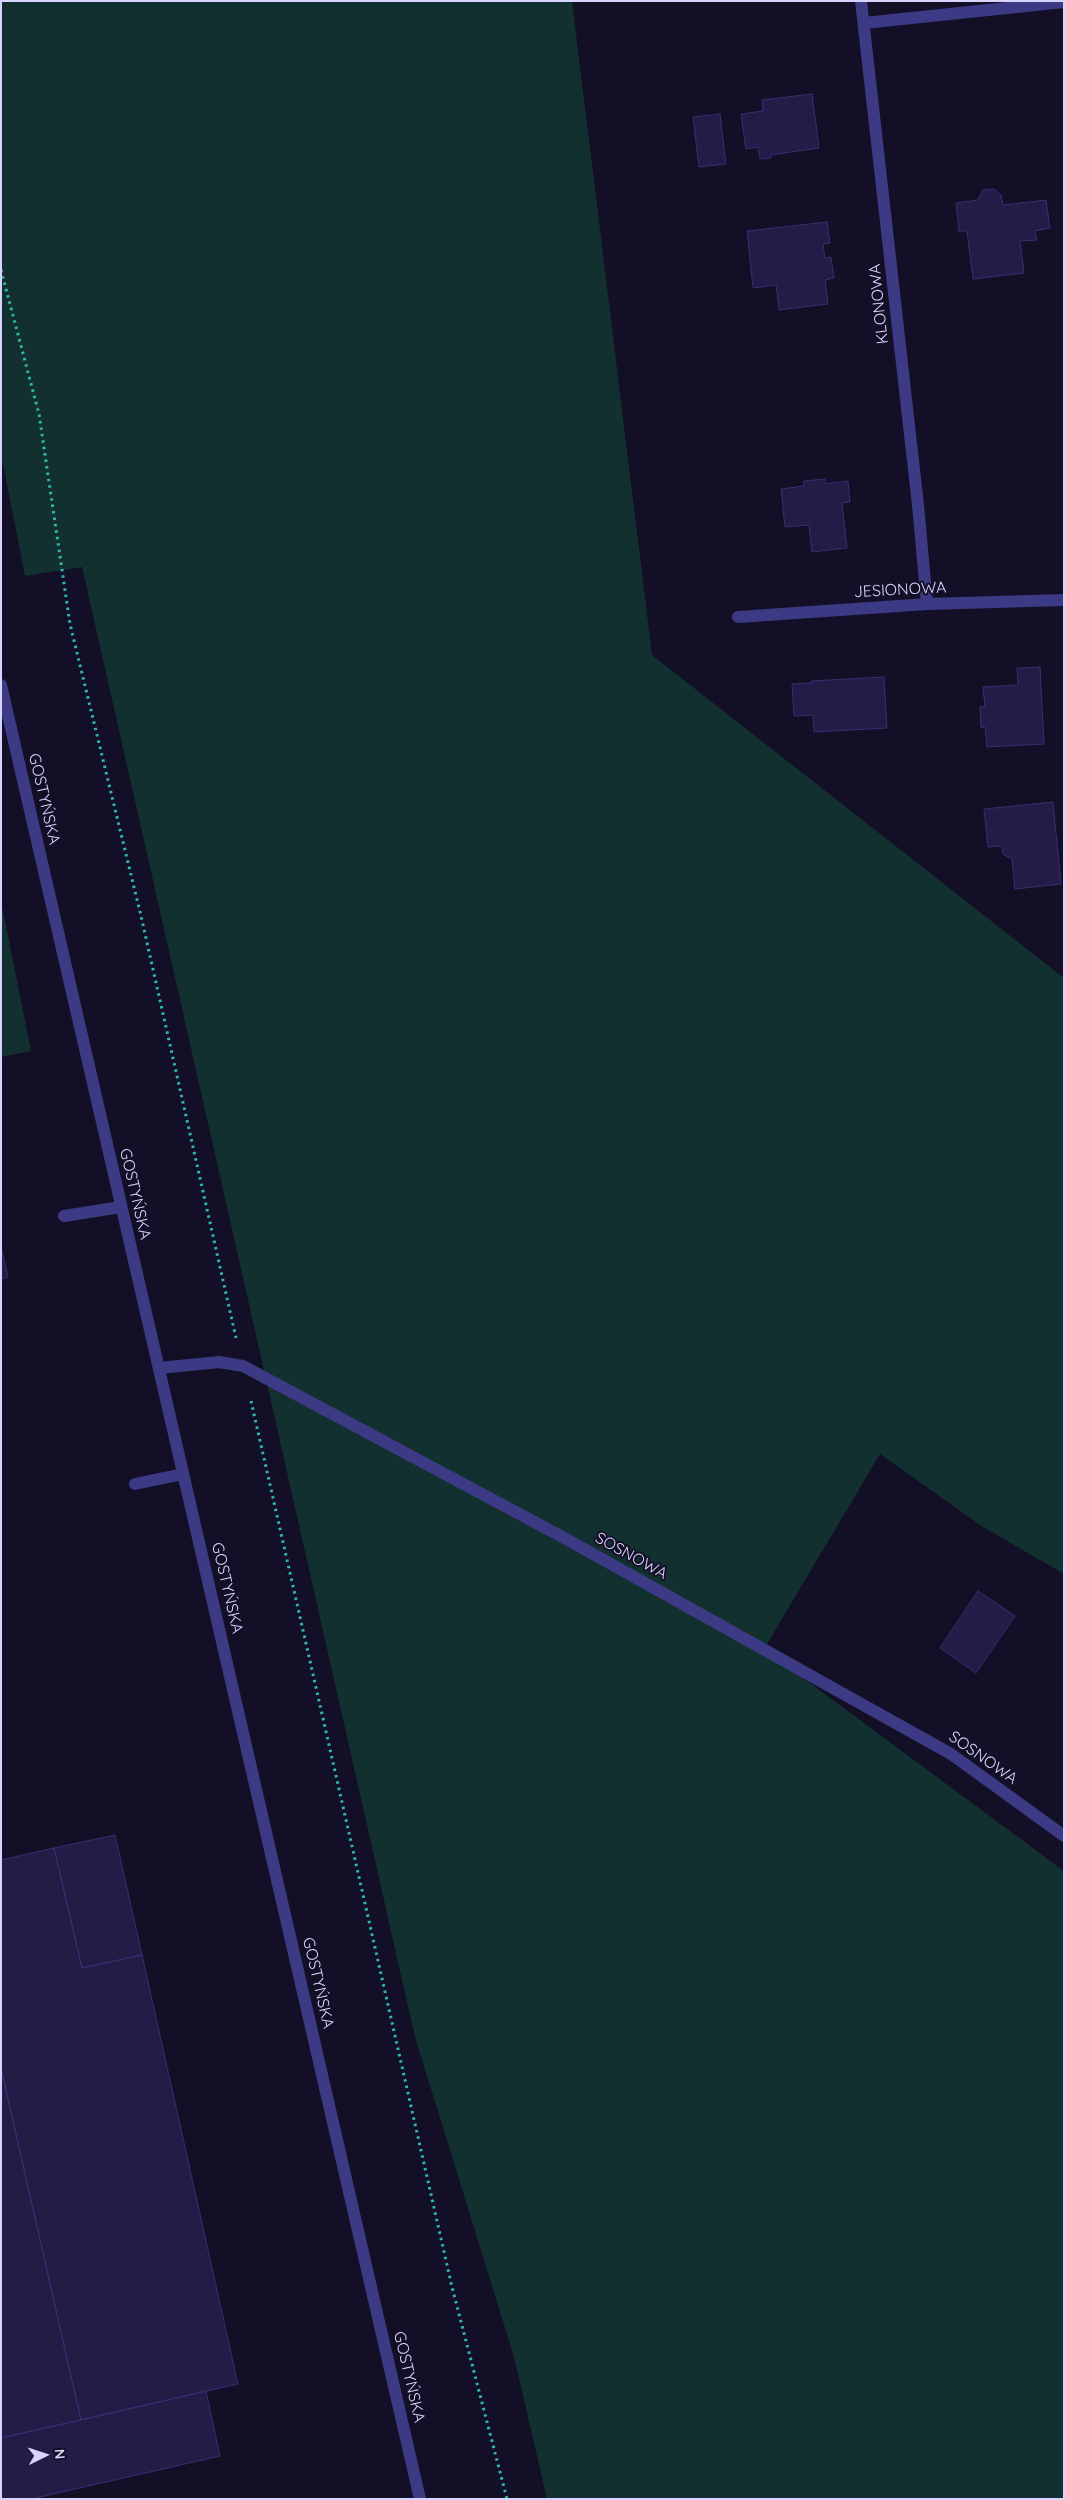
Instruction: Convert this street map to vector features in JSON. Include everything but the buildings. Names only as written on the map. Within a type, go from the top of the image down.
[{"type":"street","name":"KLONOWA","points":[[861,1],[917,495],[927,604]]},
{"type":"street","points":[[864,23],[1064,2]]},
{"type":"street","name":"JESIONOWA","points":[[738,617],[927,604],[1064,600]]},
{"type":"street","name":"GOSTYŃSKA","points":[[1,685],[420,2499]]},
{"type":"street","points":[[64,1216],[121,1206]]},
{"type":"street","name":"SOSNOWA","points":[[159,1368],[220,1362],[243,1366],[568,1540],[951,1754],[1064,1836]]},
{"type":"street","points":[[135,1484],[183,1474]]},
{"type":"green space","points":[[1,1],[572,1],[652,655],[1064,978],[1064,1574],[983,1527],[880,1454],[764,1649],[1064,1871],[1064,2499],[547,2499],[514,2357],[415,2037],[82,567],[25,576],[1,454]]},
{"type":"green space","points":[[1,901],[31,1051],[1,1057]]}]
